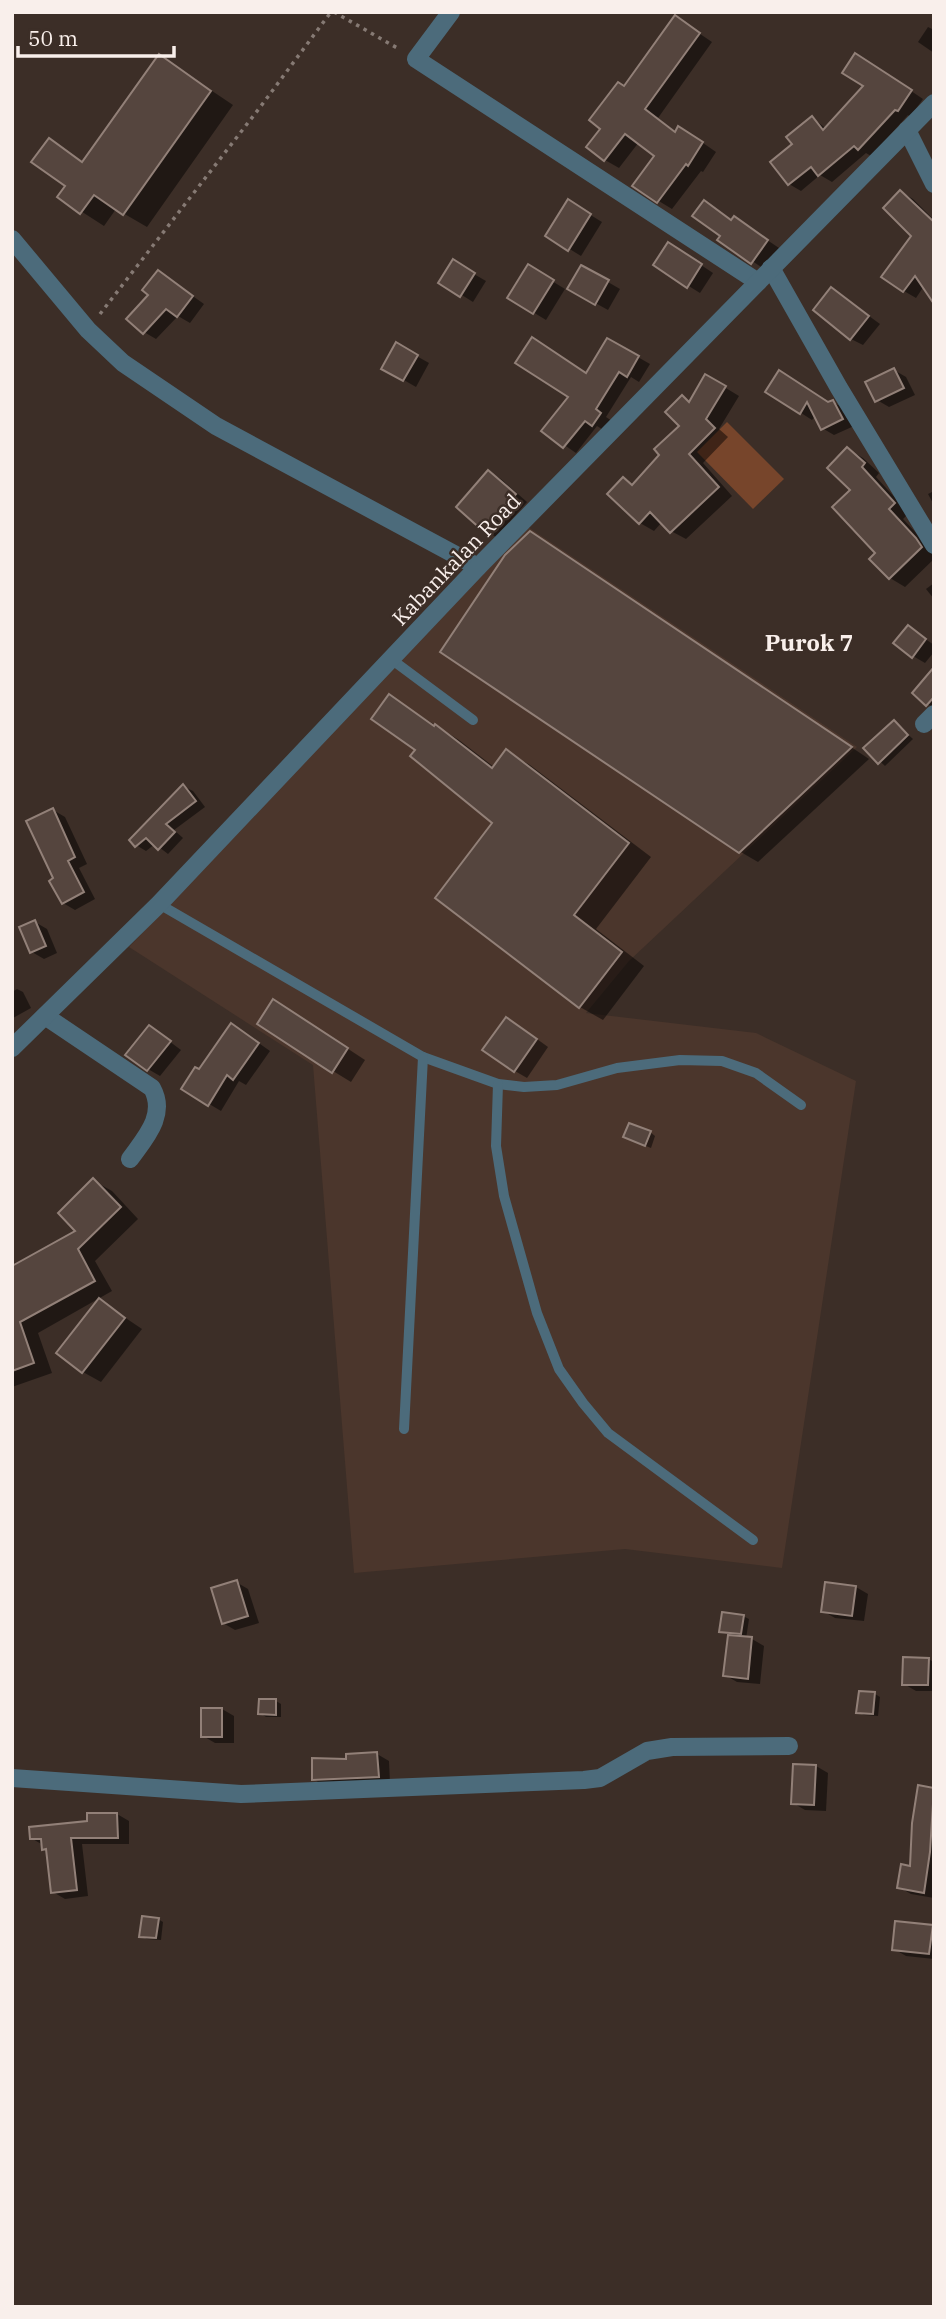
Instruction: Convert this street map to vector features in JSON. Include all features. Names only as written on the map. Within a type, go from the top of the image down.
[{"type":"street","points":[[451,12],[416,58],[758,282]]},
{"type":"street","name":"Kabankalan Road","points":[[12,1048],[159,904],[478,567],[934,103]]},
{"type":"street","points":[[907,130],[934,184]]},
{"type":"street","points":[[12,239],[88,330],[123,363],[216,426],[478,567]]},
{"type":"street","points":[[771,268],[839,388],[934,545]]},
{"type":"street","points":[[45,1016],[152,1088],[157,1098],[158,1110],[153,1126],[130,1159]]},
{"type":"street","points":[[12,1778],[241,1794],[543,1782],[600,1779],[647,1751],[672,1747],[789,1746]]},
{"type":"lane","points":[[391,659],[472,720]]},
{"type":"lane","points":[[159,904],[423,1056],[498,1084],[524,1087],[558,1085],[617,1069],[680,1060],[722,1061],[756,1073],[801,1105]]},
{"type":"lane","points":[[404,1429],[423,1056]]},
{"type":"lane","points":[[498,1084],[496,1146],[504,1196],[537,1313],[559,1369],[608,1433],[753,1540]]},
{"type":"path","points":[[88,330],[332,12],[416,58]]},
{"type":"shaded area","points":[[727,422],[784,479],[753,509],[697,452]]},
{"type":"shaded area","points":[[525,525],[857,747],[629,961],[586,1013],[756,1033],[856,1081],[782,1568],[625,1549],[354,1573],[313,1065],[129,947]]},
{"type":"building","points":[[675,15],[700,33],[645,109],[675,132],[678,126],[703,142],[688,166],[686,164],[657,203],[632,186],[654,156],[625,134],[604,161],[586,147],[600,129],[589,120],[618,82],[624,86]]},
{"type":"building","points":[[855,53],[912,90],[898,111],[895,110],[858,150],[854,146],[818,176],[811,167],[788,185],[770,162],[792,144],[786,137],[812,116],[823,130],[863,86],[842,73]]},
{"type":"building","points":[[159,54],[211,91],[123,215],[94,195],[80,214],[57,197],[65,186],[31,162],[49,138],[82,162]]},
{"type":"building","points":[[900,190],[934,222],[934,304],[915,276],[903,292],[881,277],[911,236],[883,208]]},
{"type":"building","points":[[568,199],[591,214],[568,251],[545,236]]},
{"type":"building","points":[[704,200],[731,220],[734,216],[768,240],[751,264],[717,240],[720,236],[692,216]]},
{"type":"building","points":[[668,242],[702,264],[687,288],[653,265]]},
{"type":"building","points":[[453,259],[475,273],[460,297],[438,283]]},
{"type":"building","points":[[528,264],[554,280],[533,314],[507,298]]},
{"type":"building","points":[[581,265],[609,280],[595,305],[567,289]]},
{"type":"building","points":[[158,270],[193,296],[177,317],[166,309],[143,334],[126,319],[148,295],[142,290]]},
{"type":"building","points":[[831,287],[869,316],[850,340],[813,310]]},
{"type":"building","points":[[532,337],[586,373],[607,338],[639,356],[627,377],[619,372],[596,409],[601,413],[592,426],[585,421],[563,448],[541,431],[568,397],[515,363]]},
{"type":"building","points":[[396,342],[418,355],[403,381],[381,369]]},
{"type":"building","points":[[894,368],[904,388],[875,402],[865,382]]},
{"type":"building","points":[[779,370],[828,402],[833,400],[843,419],[821,430],[807,402],[800,414],[765,392]]},
{"type":"building","points":[[705,374],[726,386],[706,419],[715,428],[689,454],[719,487],[670,533],[650,512],[639,524],[607,494],[623,477],[632,485],[659,455],[654,449],[679,426],[665,412],[682,395],[689,402]]},
{"type":"building","points":[[847,447],[865,463],[862,467],[895,503],[889,509],[922,547],[889,579],[869,559],[875,553],[832,507],[850,490],[827,468]]},
{"type":"building","points":[[488,470],[516,494],[483,531],[456,507]]},
{"type":"building","points":[[530,531],[852,747],[739,853],[440,652],[505,555]]},
{"type":"building","points":[[908,625],[926,639],[912,658],[893,643]]},
{"type":"building","points":[[934,667],[934,697],[926,706],[912,693]]},
{"type":"building","points":[[389,694],[434,726],[435,724],[492,768],[506,749],[629,843],[574,915],[622,952],[579,1008],[435,898],[492,823],[410,756],[415,750],[371,719]]},
{"type":"building","points":[[894,720],[908,735],[878,764],[863,748]]},
{"type":"building","points":[[183,784],[196,801],[166,824],[175,832],[158,850],[146,838],[135,847],[129,840]]},
{"type":"building","points":[[53,808],[75,857],[68,861],[84,892],[62,904],[49,881],[53,878],[26,821]]},
{"type":"building","points":[[35,920],[46,946],[30,953],[19,927]]},
{"type":"building","points":[[273,999],[348,1048],[332,1073],[257,1024]]},
{"type":"building","points":[[506,1017],[537,1039],[514,1072],[482,1050]]},
{"type":"building","points":[[231,1023],[259,1043],[233,1080],[227,1075],[208,1106],[181,1089],[195,1067],[199,1069]]},
{"type":"building","points":[[149,1025],[171,1041],[147,1071],[125,1055]]},
{"type":"building","points":[[629,1123],[651,1131],[645,1146],[623,1137]]},
{"type":"building","points":[[93,1178],[121,1207],[78,1249],[95,1281],[20,1322],[34,1363],[12,1371],[12,1266],[75,1231],[58,1213]]},
{"type":"building","points":[[99,1298],[125,1318],[82,1373],[56,1353]]},
{"type":"building","points":[[237,1580],[248,1616],[222,1624],[211,1588]]},
{"type":"building","points":[[825,1582],[856,1586],[852,1616],[821,1612]]},
{"type":"building","points":[[722,1612],[744,1615],[741,1634],[719,1632]]},
{"type":"building","points":[[728,1635],[752,1637],[748,1679],[723,1676]]},
{"type":"building","points":[[903,1657],[929,1658],[928,1685],[902,1685]]},
{"type":"building","points":[[859,1691],[875,1692],[873,1714],[856,1713]]},
{"type":"building","points":[[259,1699],[276,1699],[276,1715],[258,1714]]},
{"type":"building","points":[[201,1708],[222,1708],[222,1737],[201,1737]]},
{"type":"building","points":[[377,1752],[379,1777],[312,1780],[312,1758],[346,1759],[346,1754]]},
{"type":"building","points":[[793,1764],[816,1765],[814,1805],[791,1804]]},
{"type":"building","points":[[918,1785],[934,1788],[924,1893],[897,1888],[901,1864],[910,1866],[912,1823]]},
{"type":"building","points":[[87,1813],[117,1813],[118,1838],[71,1838],[77,1890],[51,1893],[46,1849],[42,1850],[41,1839],[30,1839],[29,1827],[87,1821]]},
{"type":"building","points":[[142,1916],[159,1918],[156,1938],[139,1937]]},
{"type":"building","points":[[895,1921],[933,1925],[929,1954],[892,1950]]},
{"type":"district","name":"Purok 7","points":[[809,642]]}]
